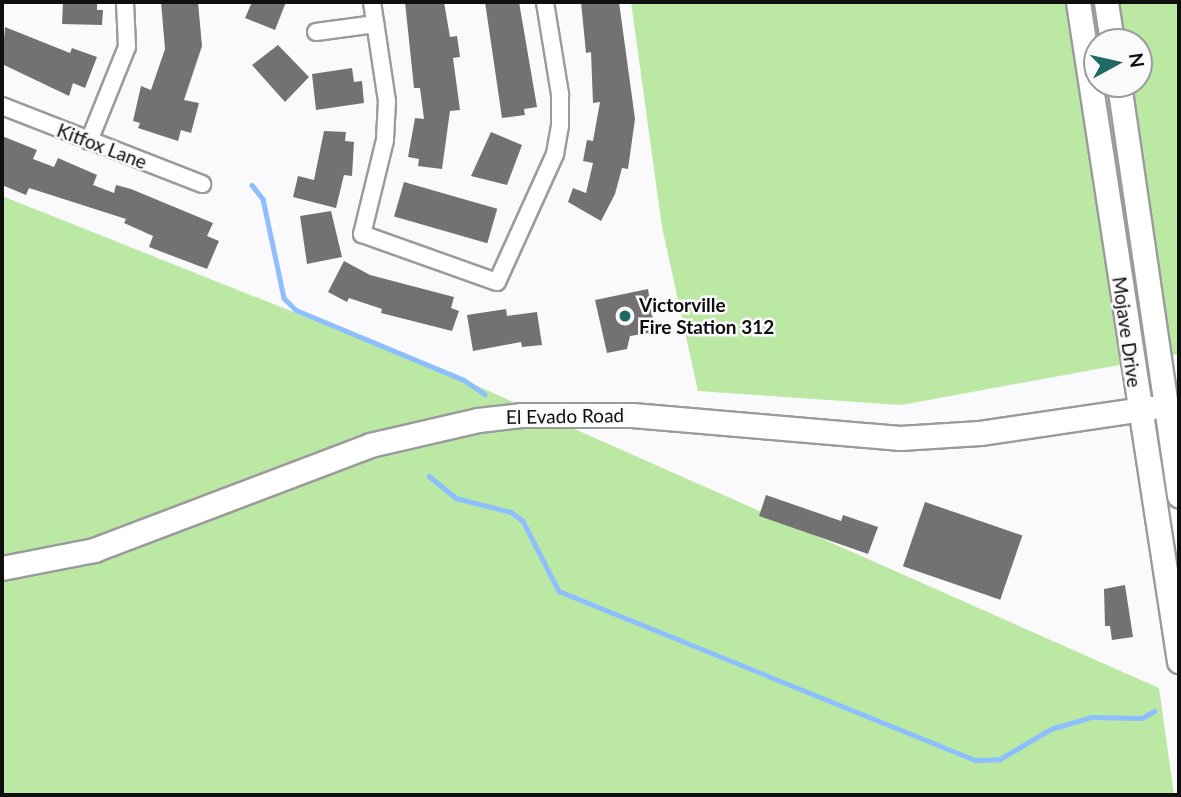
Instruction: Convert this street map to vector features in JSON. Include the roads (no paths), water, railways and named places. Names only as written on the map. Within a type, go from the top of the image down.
[{"type":"main road","name":"Mojave Drive","points":[[1077,2],[1144,409],[1179,662]]},
{"type":"main road","points":[[1106,2],[1110,28]]},
{"type":"main road","name":"Mojave Drive","points":[[1121,98],[1179,496]]},
{"type":"main road","points":[[1098,132],[1125,128]]},
{"type":"main road","name":"El Evado Road","points":[[2,568],[94,550],[370,444],[478,420],[521,415],[632,415],[900,438],[980,433],[1144,409]]},
{"type":"street","points":[[89,141],[127,47],[125,2]]},
{"type":"street","points":[[372,2],[387,101],[385,140],[362,234],[497,282],[555,154],[560,125],[560,94],[545,2]]},
{"type":"street","points":[[317,32],[375,24]]},
{"type":"street","name":"Kitfox Lane","points":[[2,106],[202,184]]},
{"type":"waterway","points":[[252,185],[263,199],[284,298],[296,310],[464,380],[485,394]]},
{"type":"waterway","points":[[429,476],[456,498],[511,512],[523,521],[559,591],[976,760],[1000,759],[1051,729],[1091,717],[1142,718],[1154,711]]},
{"type":"place","name":"Victorville Fire Station 312","points":[[625,316]]}]
